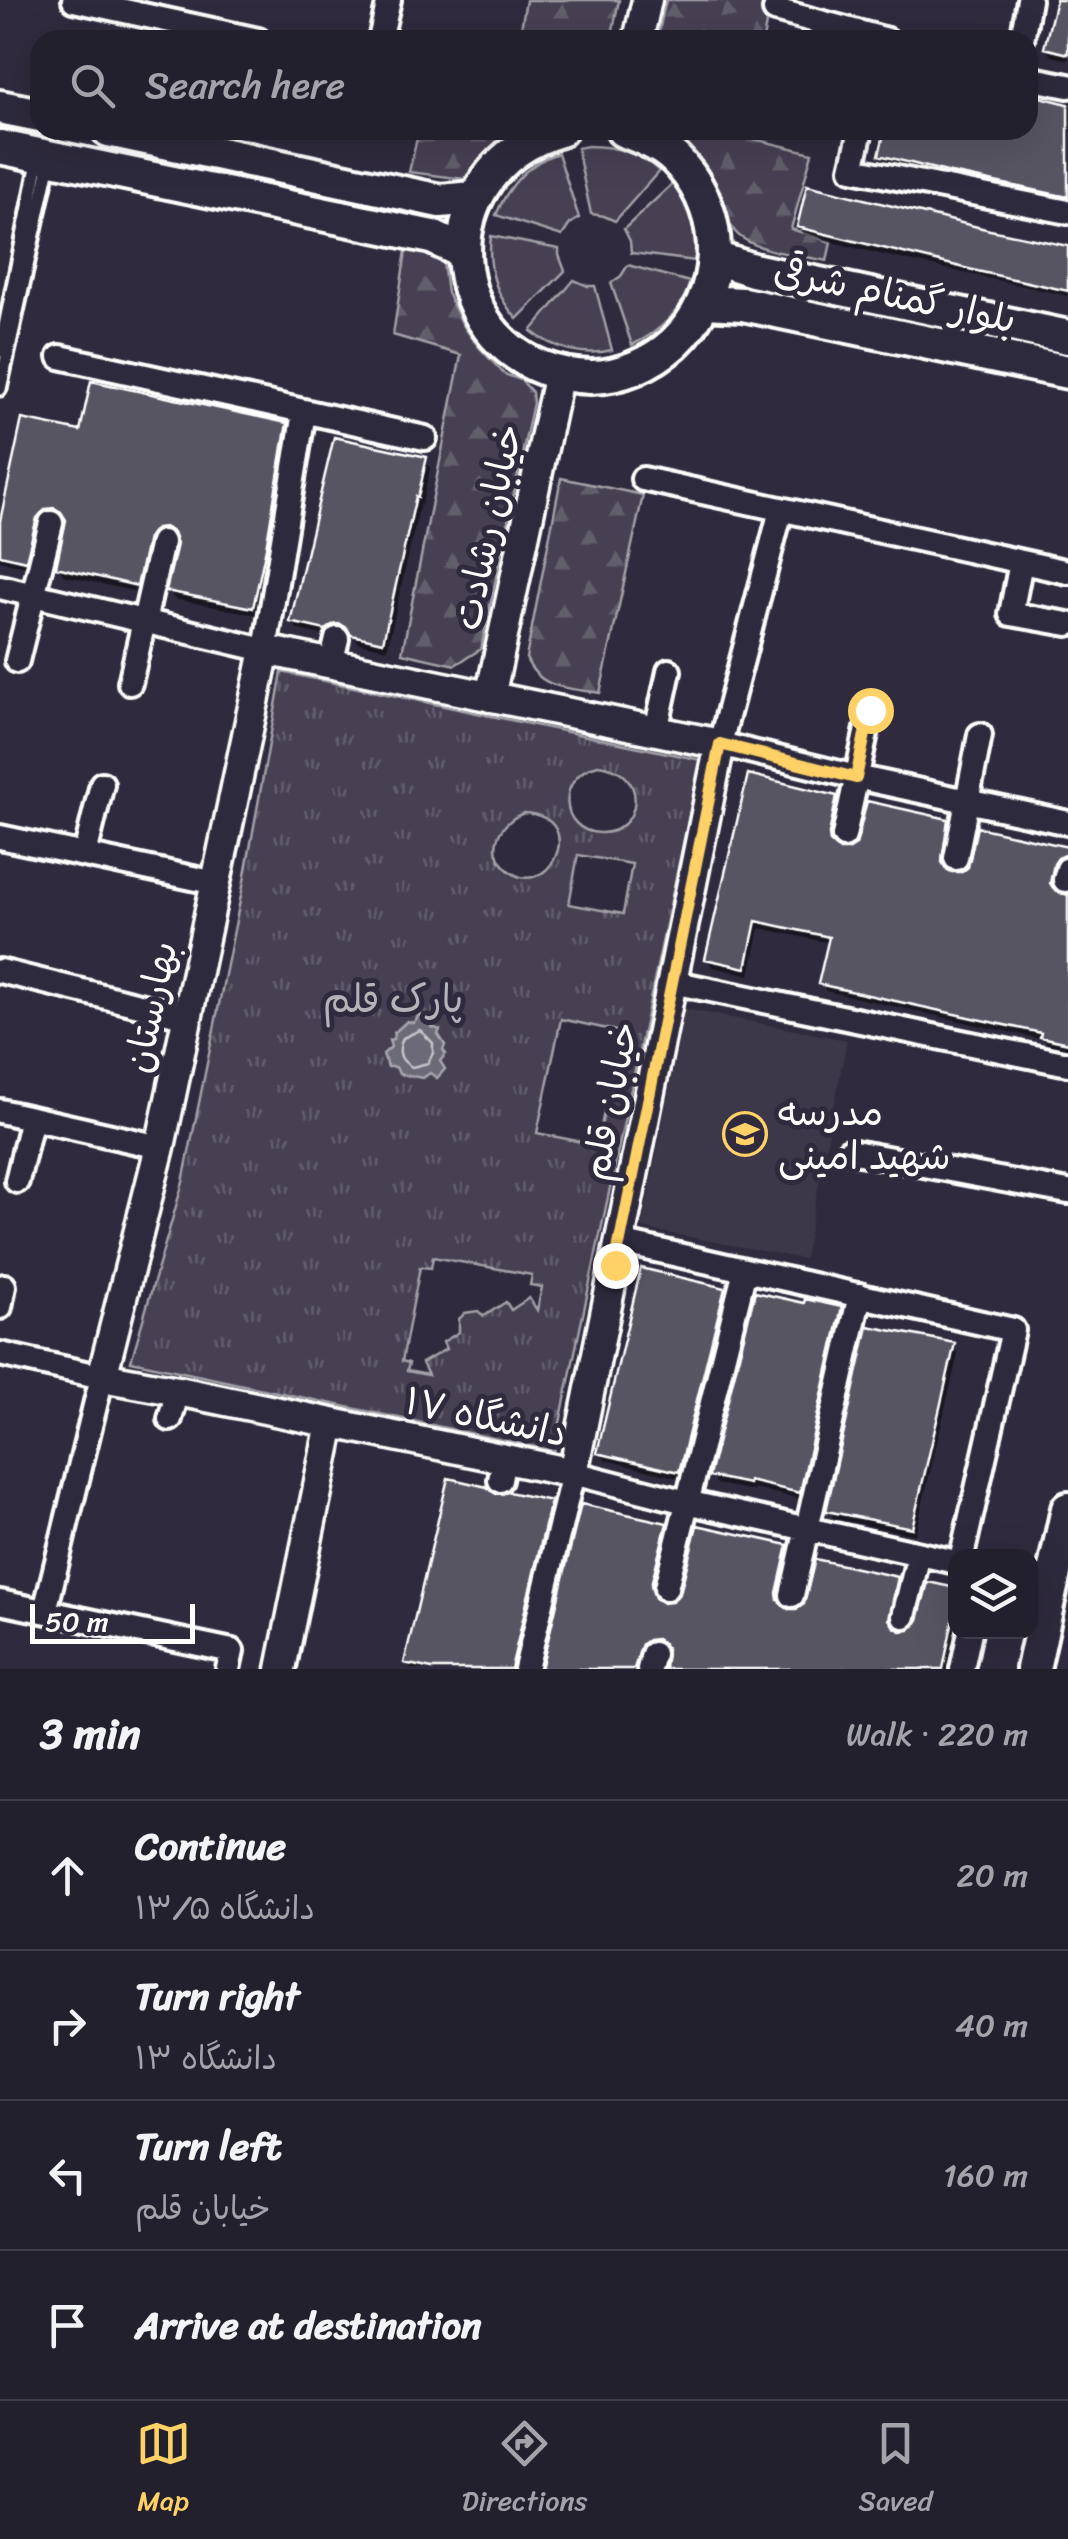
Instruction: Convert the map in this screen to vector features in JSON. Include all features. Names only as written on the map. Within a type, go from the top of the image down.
[{"type":"main road","points":[[0,106],[30,113]]},
{"type":"main road","points":[[154,140],[440,202],[474,198]]},
{"type":"main road","points":[[531,140],[499,163],[474,198],[463,252],[468,285],[480,316],[501,342],[528,361],[559,374],[594,377],[629,370],[660,355],[686,331],[705,302],[712,280],[713,223],[700,190],[679,162],[648,140]]},
{"type":"main road","points":[[0,147],[432,238],[463,252]]},
{"type":"main road","name":"بلوار گمنام شرقی","points":[[715,258],[752,270],[1068,337]]},
{"type":"main road","name":"بلوار گمنام شرقی","points":[[705,302],[744,304],[1068,372]]},
{"type":"main road","points":[[1034,1669],[1041,1580],[1068,1509]]},
{"type":"street","points":[[74,0],[212,30]]},
{"type":"street","points":[[382,30],[389,0]]},
{"type":"street","points":[[640,30],[647,0]]},
{"type":"street","points":[[1024,30],[1029,0]]},
{"type":"street","points":[[775,10],[849,30]]},
{"type":"street","points":[[1038,80],[1068,86]]},
{"type":"street","points":[[859,140],[852,168],[1068,212]]},
{"type":"street","points":[[60,357],[425,438]]},
{"type":"street","name":"خیابان رشادت","points":[[490,697],[559,374]]},
{"type":"street","points":[[264,650],[304,412]]},
{"type":"street","points":[[644,479],[1068,572]]},
{"type":"street","points":[[720,744],[781,510]]},
{"type":"street","points":[[17,661],[51,523]]},
{"type":"street","points":[[130,683],[162,542]]},
{"type":"street","points":[[1021,562],[1011,614],[1068,624]]},
{"type":"street","points":[[0,586],[264,650],[334,652],[490,697],[720,744],[856,778],[1068,823]]},
{"type":"street","name":"بهارستان","points":[[102,1377],[160,1147],[264,650]]},
{"type":"street","points":[[656,731],[669,670]]},
{"type":"street","points":[[844,836],[870,710]]},
{"type":"street","points":[[956,858],[980,735]]},
{"type":"street","name":"خیابان قلم","points":[[573,1473],[720,744]]},
{"type":"street","points":[[85,854],[102,784]]},
{"type":"street","points":[[0,837],[216,883]]},
{"type":"street","points":[[0,971],[188,1017]]},
{"type":"street","points":[[672,982],[1068,1064]]},
{"type":"street","points":[[0,1111],[160,1147]]},
{"type":"street","points":[[17,1181],[32,1118]]},
{"type":"street","points":[[849,1151],[1068,1192]]},
{"type":"street","points":[[620,1242],[1013,1330],[964,1549]]},
{"type":"street","points":[[666,1588],[745,1270]]},
{"type":"street","points":[[792,1595],[860,1295]]},
{"type":"street","name":"دانشگاه ۱۷","points":[[0,1354],[332,1423],[502,1470],[573,1473],[948,1560]]},
{"type":"street","points":[[45,1611],[102,1377]]},
{"type":"street","points":[[170,1419],[178,1390]]},
{"type":"street","points":[[281,1669],[332,1423]]},
{"type":"street","points":[[526,1669],[573,1473]]},
{"type":"street","points":[[904,1616],[918,1554]]},
{"type":"street","points":[[0,1602],[232,1652],[228,1669]]},
{"type":"street","points":[[962,1669],[968,1639]]},
{"type":"lane","points":[[0,351],[47,156]]},
{"type":"lane","points":[[0,388],[47,156]]},
{"type":"shaded area","name":"مدرسه شهید امینی","points":[[685,1009],[847,1040],[804,1259],[642,1228]]},
{"type":"green space","points":[[526,0],[619,0],[613,30],[521,30]]},
{"type":"green space","points":[[666,0],[770,0],[765,30],[659,30]]},
{"type":"green space","points":[[417,140],[498,140],[464,179],[409,172]]},
{"type":"green space","points":[[684,140],[758,140],[812,153],[791,229],[831,242],[827,261],[783,253],[742,238],[728,220],[714,182]]},
{"type":"green space","points":[[577,148],[626,151],[659,171],[615,221],[591,214]]},
{"type":"green space","points":[[558,153],[579,218],[562,236],[496,215],[520,177]]},
{"type":"green space","points":[[672,184],[692,220],[696,261],[631,253],[624,229]]},
{"type":"green space","points":[[491,236],[559,249],[565,271],[517,319],[495,281],[490,259]]},
{"type":"green space","points":[[407,244],[435,254],[443,262],[447,293],[463,325],[504,374],[521,380],[532,392],[533,403],[481,649],[455,665],[402,653],[461,355],[393,335]]},
{"type":"green space","points":[[628,265],[690,282],[668,320],[632,345],[611,283]]},
{"type":"green space","points":[[574,280],[595,286],[612,350],[569,350],[531,331]]},
{"type":"green space","points":[[561,478],[643,495],[600,693],[547,682],[526,658]]},
{"type":"green space","name":"پارک قلم","points":[[282,672],[701,760],[554,1451],[131,1361],[183,1182]],"holes":[[[598,765],[615,769],[633,789],[632,813],[614,831],[586,830],[570,814],[569,791],[584,771]],[[524,813],[544,818],[556,829],[556,857],[535,876],[521,877],[506,868],[497,852],[498,836]],[[578,855],[632,864],[623,914],[569,904]],[[561,1019],[621,1032],[597,1145],[537,1133]],[[433,1257],[532,1275],[530,1285],[542,1287],[537,1310],[529,1298],[511,1310],[506,1302],[484,1316],[478,1311],[465,1313],[459,1319],[459,1332],[443,1342],[446,1349],[422,1363],[428,1375],[407,1371],[409,1363],[402,1361],[420,1267],[431,1268]]]},
{"type":"water","points":[[419,1015],[431,1019],[445,1045],[446,1054],[440,1061],[445,1069],[437,1078],[430,1073],[423,1078],[399,1074],[396,1067],[388,1067],[383,1054],[391,1047],[389,1040],[394,1033]]},
{"type":"building","points":[[1056,0],[1068,0],[1068,54],[1044,48]]},
{"type":"building","points":[[1038,96],[1068,104],[1068,197],[879,155],[883,140],[1038,140]]},
{"type":"building","points":[[807,185],[1068,246],[1068,291],[797,227]]},
{"type":"building","points":[[91,381],[287,423],[253,608],[166,591],[177,544],[173,532],[164,527],[157,528],[148,538],[137,586],[56,567],[66,520],[54,508],[46,509],[37,518],[26,561],[0,555],[0,521],[22,419],[80,431]]},
{"type":"building","points":[[334,437],[427,457],[383,642],[351,635],[340,624],[325,630],[290,622]]},
{"type":"building","points":[[748,774],[837,796],[829,834],[830,842],[840,850],[856,845],[867,801],[948,819],[942,862],[952,872],[968,867],[977,827],[1068,847],[1068,854],[1054,864],[1050,883],[1055,891],[1068,895],[1068,1043],[1040,1037],[1041,1033],[818,984],[829,937],[756,921],[746,968],[705,959]]},
{"type":"building","points":[[641,1268],[725,1288],[679,1472],[597,1453]]},
{"type":"building","points":[[755,1292],[842,1307],[800,1493],[709,1476]]},
{"type":"building","points":[[868,1326],[955,1343],[912,1528],[826,1511]]},
{"type":"building","points":[[448,1478],[487,1487],[496,1494],[509,1492],[551,1501],[511,1669],[432,1669],[404,1663]]},
{"type":"building","points":[[581,1504],[667,1523],[651,1585],[655,1598],[663,1603],[671,1602],[680,1593],[697,1525],[788,1545],[777,1593],[778,1600],[788,1609],[804,1604],[815,1559],[898,1577],[889,1619],[901,1631],[909,1630],[918,1620],[928,1582],[948,1586],[949,1639],[943,1669],[665,1669],[667,1649],[656,1639],[642,1644],[634,1669],[541,1669]]},
{"type":"place","name":"مدرسه شهید امینی","points":[[745,1134]]},
{"type":"route","points":[[615,1265],[720,744],[856,778],[870,710]]}]
